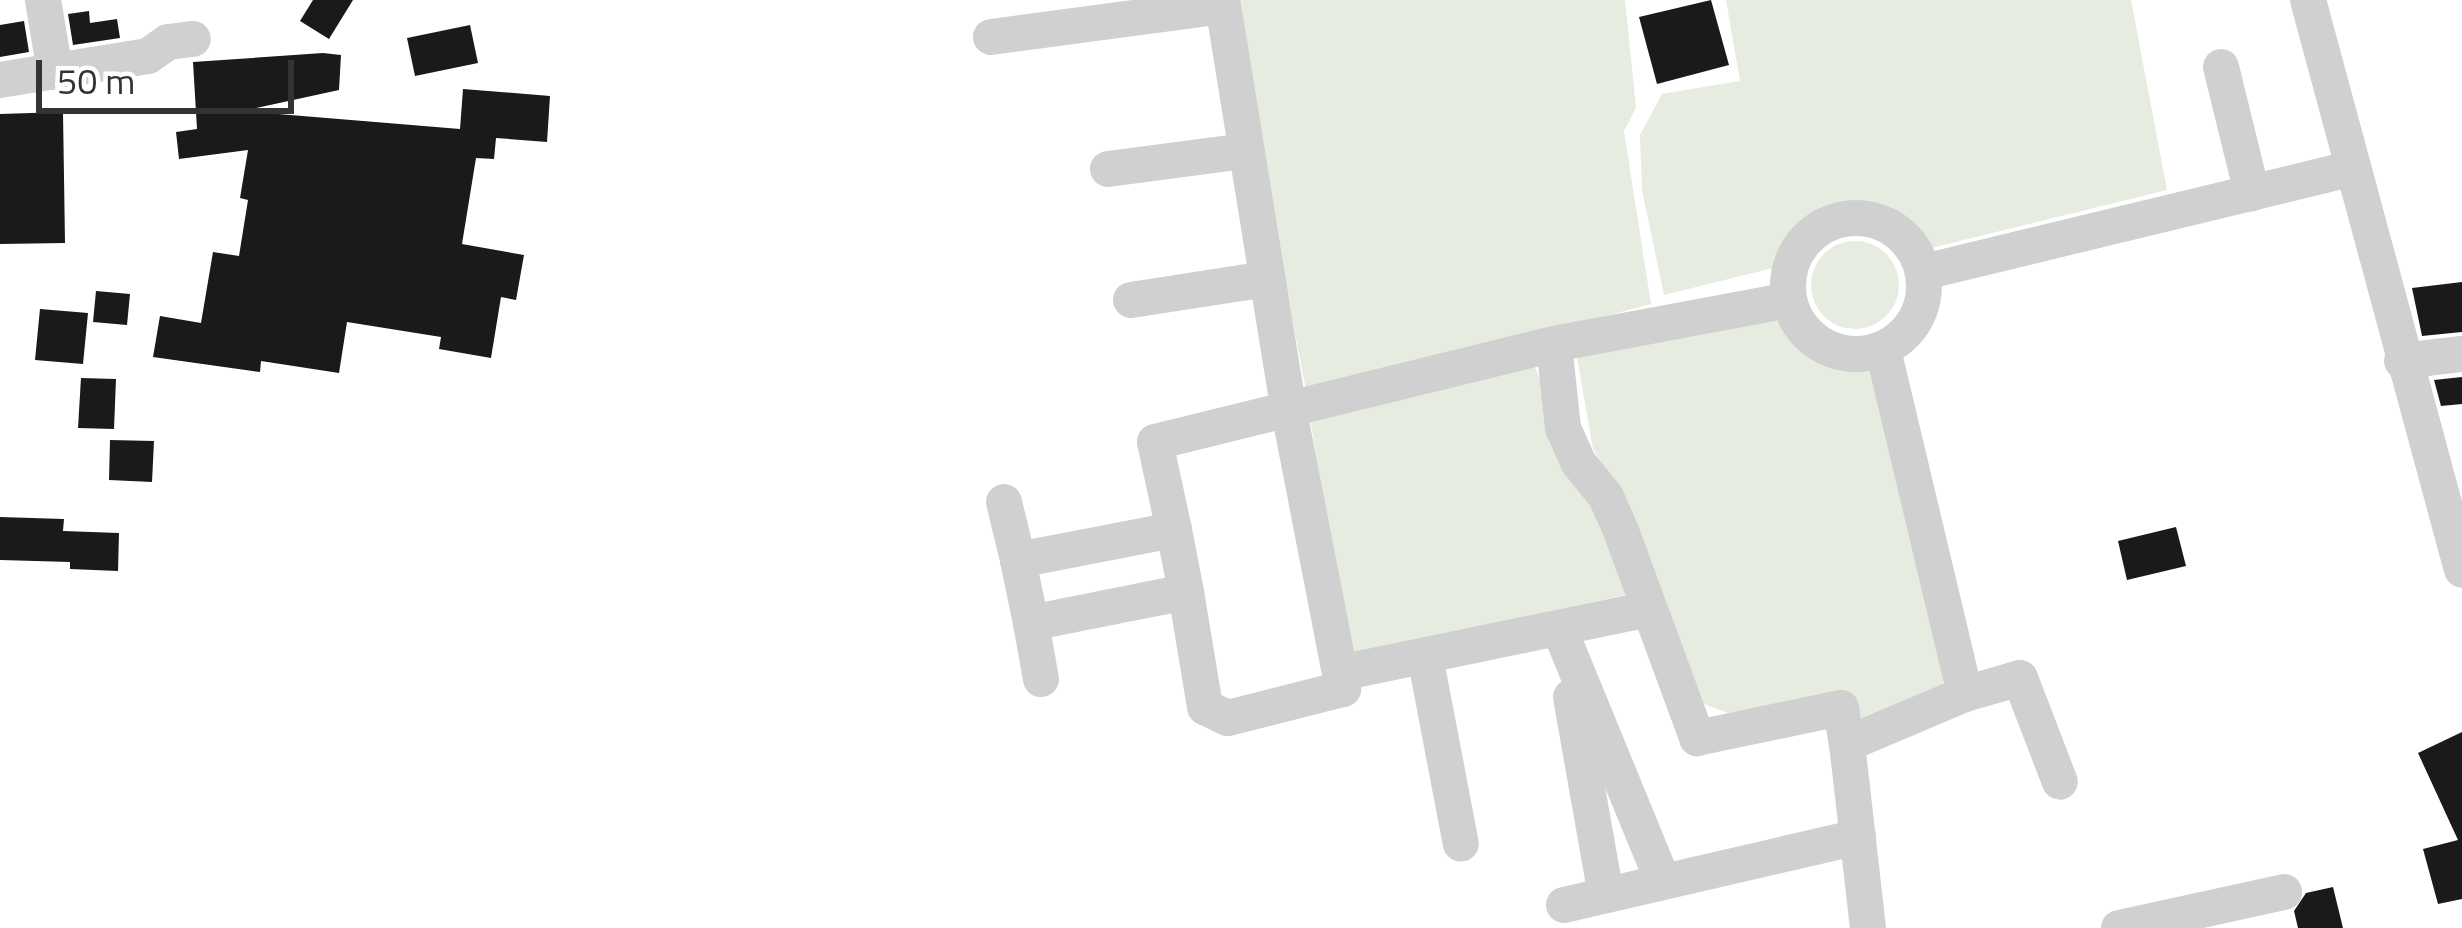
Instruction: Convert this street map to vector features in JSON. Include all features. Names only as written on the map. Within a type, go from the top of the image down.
[{"type":"street","points":[[44,0],[56,72]]},
{"type":"street","points":[[2308,0],[2402,361],[2454,512],[2462,570]]},
{"type":"street","points":[[991,37],[1222,3],[1289,412],[1343,689],[1228,718],[1204,706],[1155,442],[1289,412],[1554,344],[1789,300]]},
{"type":"street","points":[[0,80],[148,56],[168,42],[193,39]]},
{"type":"street","points":[[2221,67],[2252,193]]},
{"type":"street","points":[[1108,169],[1246,151]]},
{"type":"street","points":[[1924,272],[2353,168]]},
{"type":"street","points":[[1843,219],[1870,219],[1894,229],[1913,248],[1924,272],[1917,318],[1882,349],[1853,354],[1824,346],[1802,327],[1789,300],[1789,273],[1799,248],[1818,229],[1843,219]]},
{"type":"street","points":[[1131,300],[1267,279]]},
{"type":"street","points":[[1554,344],[1563,428],[1577,462],[1606,497],[1697,738],[1841,708],[1868,928]]},
{"type":"street","points":[[1882,349],[1965,694]]},
{"type":"street","points":[[2402,361],[2462,354]]},
{"type":"street","points":[[1004,502],[1041,679]]},
{"type":"street","points":[[1018,560],[1174,530]]},
{"type":"street","points":[[1031,623],[1186,592]]},
{"type":"street","points":[[1340,673],[1648,610]]},
{"type":"street","points":[[1559,628],[1663,882]]},
{"type":"street","points":[[1559,628],[1606,895]]},
{"type":"street","points":[[1425,656],[1461,844]]},
{"type":"street","points":[[1847,745],[1965,694],[2020,678],[2060,782]]},
{"type":"street","points":[[1564,905],[1858,837]]},
{"type":"street","points":[[2129,927],[2279,905]]},
{"type":"shaded area","points":[[1241,0],[1625,0],[1636,108],[1624,131],[1651,304],[1307,395],[1270,206]]},
{"type":"shaded area","points":[[1726,0],[2131,0],[2167,190],[1927,249],[1919,249],[1902,221],[1881,207],[1838,204],[1786,242],[1781,266],[1664,295],[1642,190],[1640,135],[1662,94],[1740,81]]},
{"type":"shaded area","points":[[1855,241],[1886,254],[1899,285],[1886,316],[1855,329],[1824,316],[1811,285],[1824,254]]},
{"type":"shaded area","points":[[1774,318],[1803,352],[1840,367],[1874,369],[1944,681],[1933,701],[1867,721],[1825,697],[1728,713],[1701,703],[1649,570],[1637,521],[1593,449],[1577,357]]},
{"type":"shaded area","points":[[1533,362],[1627,586],[1625,595],[1354,654],[1349,648],[1310,419]]},
{"type":"building","points":[[313,0],[353,0],[329,39],[300,21]]},
{"type":"building","points":[[1711,0],[1729,65],[1657,84],[1639,17]]},
{"type":"building","points":[[89,11],[90,23],[117,19],[120,38],[73,45],[68,14]]},
{"type":"building","points":[[24,21],[29,52],[0,57],[0,25]]},
{"type":"building","points":[[470,25],[478,63],[415,76],[407,38]]},
{"type":"building","points":[[341,55],[339,90],[243,111],[460,129],[463,89],[550,96],[547,142],[496,138],[494,159],[476,158],[462,244],[524,255],[516,300],[501,297],[491,358],[439,349],[441,337],[347,322],[339,373],[261,361],[260,372],[153,357],[160,316],[201,323],[213,252],[239,256],[248,200],[240,198],[248,150],[179,159],[176,132],[197,129],[193,62]]},
{"type":"building","points":[[63,112],[65,243],[0,244],[0,114]]},
{"type":"building","points":[[2462,282],[2462,332],[2422,336],[2412,288]]},
{"type":"building","points":[[96,291],[130,294],[127,325],[93,322]]},
{"type":"building","points":[[40,309],[88,313],[83,364],[35,360]]},
{"type":"building","points":[[2462,377],[2462,404],[2441,406],[2434,380]]},
{"type":"building","points":[[81,378],[116,379],[114,429],[78,428]]},
{"type":"building","points":[[110,440],[154,441],[152,482],[109,480]]},
{"type":"building","points":[[0,517],[64,519],[63,531],[119,533],[118,571],[70,569],[70,562],[0,560]]},
{"type":"building","points":[[2176,527],[2186,566],[2127,580],[2118,541]]},
{"type":"building","points":[[2462,732],[2462,899],[2438,904],[2423,849],[2458,840],[2418,753]]},
{"type":"building","points":[[2333,887],[2343,928],[2298,928],[2294,911],[2306,893]]}]
